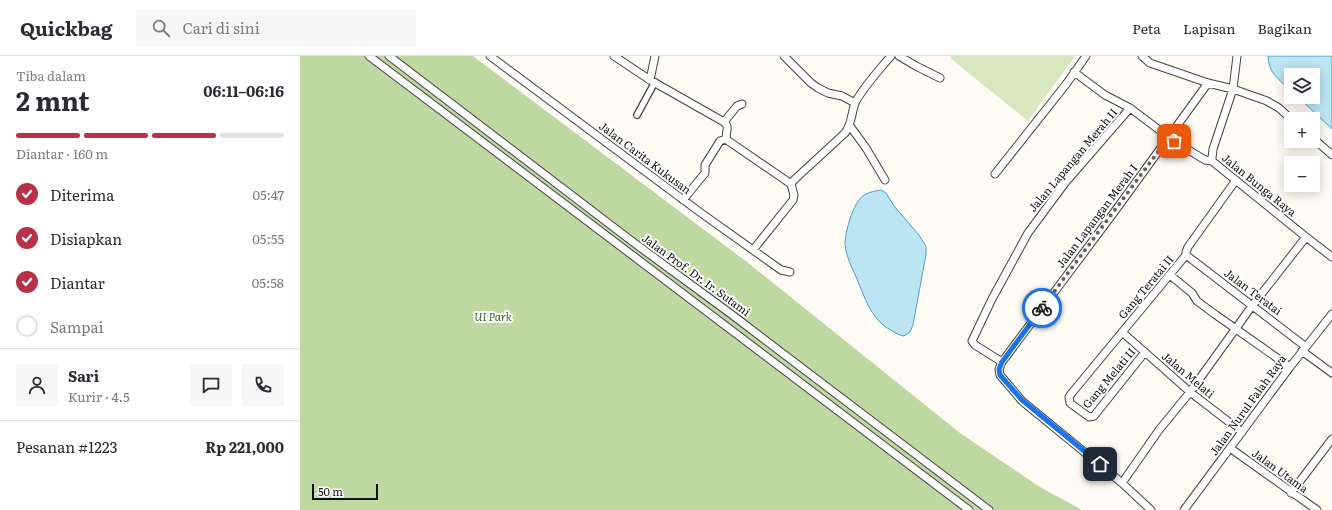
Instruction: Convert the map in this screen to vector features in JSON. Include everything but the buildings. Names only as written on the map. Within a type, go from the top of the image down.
[{"type":"street","name":"Jalan Prof. Dr. Ir. Sutami","points":[[369,56],[969,510]]},
{"type":"street","name":"Jalan Prof. Dr. Ir. Sutami","points":[[389,56],[627,238],[732,314],[989,510]]},
{"type":"street","name":"Jalan Carita Kukusan","points":[[490,56],[683,200],[781,270],[790,272]]},
{"type":"street","points":[[614,56],[653,81],[727,124],[728,127],[726,138]]},
{"type":"street","points":[[637,115],[653,81],[655,56]]},
{"type":"street","points":[[784,56],[818,88],[855,102]]},
{"type":"street","points":[[790,184],[845,133],[850,126],[855,102],[865,87],[891,56]]},
{"type":"street","points":[[899,56],[940,78]]},
{"type":"street","points":[[995,174],[1063,89],[1086,56]]},
{"type":"street","points":[[1142,56],[1150,63],[1267,101],[1284,113]]},
{"type":"street","name":"Jalan Bunga Raya","points":[[1237,56],[1233,89],[1213,149],[1212,161],[1332,257]]},
{"type":"street","points":[[1074,72],[1105,95],[1130,108],[1169,137],[1205,160],[1212,161]]},
{"type":"street","name":"Jalan Lapangan Merah I","points":[[1002,362],[1208,83]]},
{"type":"street","points":[[724,122],[737,106],[742,104]]},
{"type":"street","name":"Jalan Lapangan Merah II","points":[[1002,362],[975,346],[972,341],[992,299],[1028,233],[1065,183],[1130,108]]},
{"type":"street","points":[[850,126],[866,148],[885,180]]},
{"type":"street","points":[[683,200],[705,173],[705,165],[720,141],[726,138]]},
{"type":"street","points":[[726,138],[790,184],[794,195],[793,200],[753,250]]},
{"type":"street","points":[[1320,144],[1332,155]]},
{"type":"street","name":"Gang Teratai II","points":[[1070,403],[1069,399],[1071,394],[1186,255],[1188,247],[1236,180]]},
{"type":"street","points":[[1122,483],[1159,430],[1190,392],[1252,306],[1306,237]]},
{"type":"street","name":"Jalan Teratai","points":[[1186,255],[1252,306],[1332,373]]},
{"type":"street","points":[[1170,275],[1192,293],[1197,300],[1290,366]]},
{"type":"street","name":"Jalan Nurul Falah Raya","points":[[1184,510],[1290,366],[1332,314]]},
{"type":"street","name":"Jalan Melati","points":[[1122,332],[1190,392],[1242,432]]},
{"type":"street","name":"Gang Melati II","points":[[1070,403],[1089,417],[1094,416],[1145,352]]},
{"type":"street","points":[[1002,362],[999,369],[1000,375],[1022,400],[1122,483],[1151,510]]},
{"type":"street","points":[[1291,493],[1332,439]]},
{"type":"street","name":"Jalan Utama","points":[[1230,448],[1291,493],[1317,510]]},
{"type":"green space","name":"UI Park","points":[[300,56],[473,56],[747,262],[960,433],[1040,487],[1082,510],[300,510]]},
{"type":"green space","points":[[951,56],[1075,56],[1028,121],[950,58]]},
{"type":"water","points":[[1268,56],[1332,56],[1332,129],[1320,118],[1320,112],[1314,112],[1305,104],[1320,104],[1320,68],[1284,68],[1284,85],[1272,72]]},
{"type":"water","points":[[881,190],[886,193],[894,206],[919,235],[926,246],[926,254],[913,325],[910,332],[904,336],[887,328],[872,312],[851,266],[845,244],[848,225],[859,200],[865,195]]},
{"type":"way so far","points":[[1042,308],[1169,137],[1174,141]]},
{"type":"route","points":[[1042,308],[1002,362],[999,369],[1000,375],[1022,400],[1100,464]]}]
